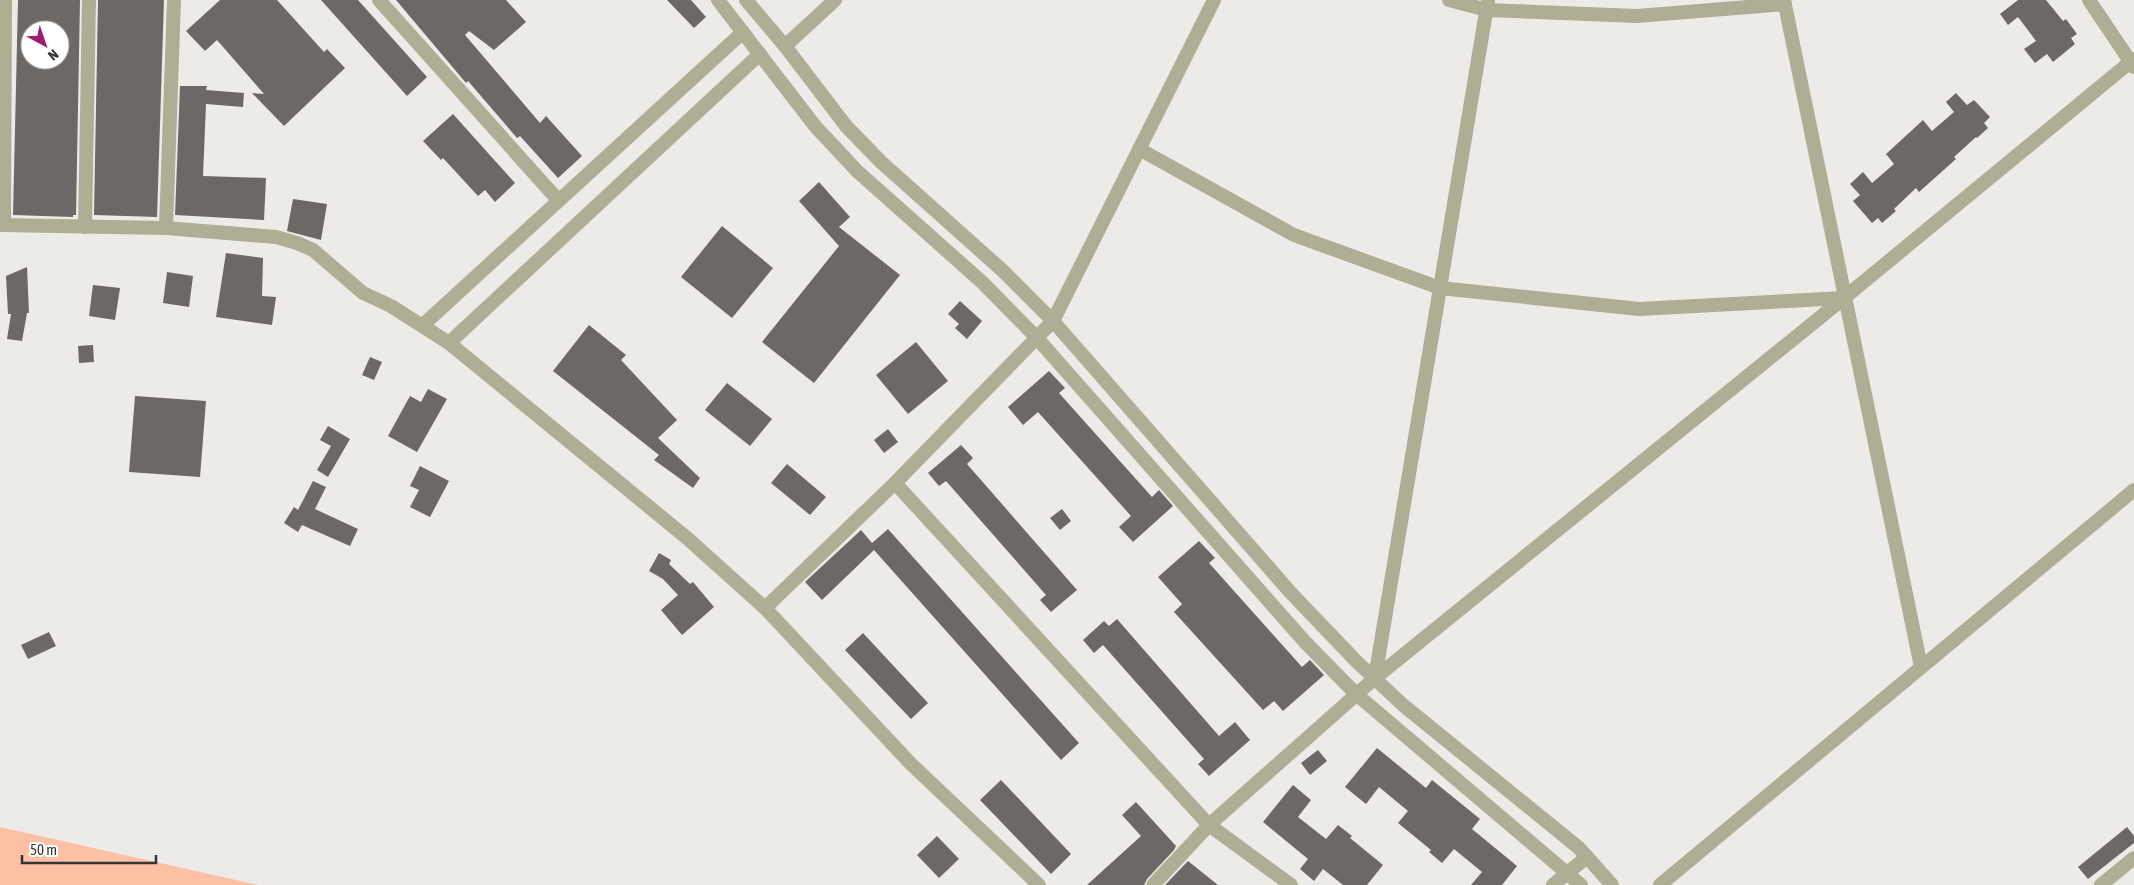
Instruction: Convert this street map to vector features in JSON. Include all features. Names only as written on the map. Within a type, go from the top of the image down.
[{"type":"street","points":[[5,0],[2,225],[166,228],[276,237],[313,250],[362,293],[391,306],[449,343],[687,538],[765,608],[911,764],[1039,885]]},
{"type":"street","points":[[85,227],[89,0]]},
{"type":"street","points":[[166,228],[174,0]]},
{"type":"street","points":[[379,0],[558,200]]},
{"type":"street","points":[[718,0],[816,126],[857,170],[983,283],[1036,337],[1305,642],[1356,694],[1581,885]]},
{"type":"street","points":[[785,46],[835,0]]},
{"type":"street","points":[[765,608],[895,483],[1053,321],[1214,0]]},
{"type":"street","points":[[1449,0],[1488,5],[1637,16],[1785,2],[1844,298],[1921,667]]},
{"type":"street","points":[[1153,885],[1208,825],[1374,678],[2133,63],[2089,0]]},
{"type":"street","points":[[754,3],[846,126],[881,162],[1002,270],[1053,321],[1291,593],[1374,678],[1587,857],[1612,885]]},
{"type":"street","points":[[1374,678],[1488,5]]},
{"type":"street","points":[[423,325],[743,32]]},
{"type":"street","points":[[449,343],[760,54]]},
{"type":"street","points":[[1139,149],[1294,235],[1440,288],[1639,309],[1844,298]]},
{"type":"street","points":[[895,483],[1208,825],[1291,885]]},
{"type":"street","points":[[1660,885],[2134,490]]},
{"type":"street","points":[[1553,885],[1587,857]]},
{"type":"street","points":[[2101,885],[2134,858]]},
{"type":"shaded area","points":[[0,827],[258,885],[0,885]]},
{"type":"building","points":[[18,0],[80,0],[76,215],[73,215],[73,217],[13,215]]},
{"type":"building","points":[[98,0],[164,0],[157,217],[94,215]]},
{"type":"building","points":[[220,0],[277,0],[324,52],[327,49],[345,68],[284,126],[252,93],[264,94],[217,40],[205,51],[186,31]]},
{"type":"building","points":[[321,0],[358,0],[427,77],[407,96]]},
{"type":"building","points":[[396,0],[506,0],[526,22],[494,50],[469,31],[465,35],[540,123],[546,116],[582,156],[558,178],[520,136],[517,138],[468,81],[466,83]]},
{"type":"building","points":[[667,0],[691,0],[706,17],[694,28]]},
{"type":"building","points":[[2018,0],[2046,0],[2063,21],[2066,19],[2077,34],[2071,38],[2075,44],[2053,62],[2047,54],[2035,63],[2024,49],[2036,41],[2018,17],[2008,25],[2000,14]]},
{"type":"building","points":[[180,86],[207,86],[206,90],[244,93],[243,107],[206,104],[203,176],[266,178],[264,220],[175,215]]},
{"type":"building","points":[[1956,93],[1967,105],[1974,100],[1990,117],[1984,123],[1988,128],[1954,157],[1956,159],[1919,192],[1916,188],[1894,209],[1896,211],[1882,223],[1878,218],[1872,223],[1853,201],[1860,195],[1850,184],[1863,172],[1872,183],[1894,164],[1886,154],[1923,120],[1932,131],[1954,112],[1946,102]]},
{"type":"building","points":[[453,114],[515,183],[495,202],[485,190],[478,196],[443,158],[441,160],[423,141]]},
{"type":"building","points":[[819,182],[850,217],[839,227],[900,275],[814,383],[762,342],[839,246],[799,201]]},
{"type":"building","points":[[293,199],[327,204],[321,240],[287,231]]},
{"type":"building","points":[[722,226],[773,268],[732,318],[681,277]]},
{"type":"building","points":[[226,253],[263,258],[262,296],[276,297],[272,325],[216,317]]},
{"type":"building","points":[[27,267],[29,313],[27,313],[22,341],[7,339],[11,314],[8,314],[6,276]]},
{"type":"building","points":[[167,272],[193,276],[189,307],[163,303]]},
{"type":"building","points":[[93,285],[120,288],[115,320],[89,316]]},
{"type":"building","points":[[960,301],[982,321],[967,339],[955,328],[959,324],[948,314]]},
{"type":"building","points":[[589,325],[626,355],[621,360],[677,420],[658,438],[700,478],[693,488],[654,460],[659,455],[553,371]]},
{"type":"building","points":[[916,342],[948,381],[908,414],[876,375]]},
{"type":"building","points":[[93,345],[94,362],[79,363],[78,346]]},
{"type":"building","points":[[370,357],[382,362],[374,380],[362,375]]},
{"type":"building","points":[[1049,371],[1065,388],[1059,393],[1152,497],[1159,490],[1173,506],[1133,542],[1119,527],[1131,516],[1038,412],[1023,425],[1008,407]]},
{"type":"building","points":[[727,383],[772,419],[750,446],[705,410]]},
{"type":"building","points":[[428,389],[447,399],[417,452],[388,436],[410,396],[421,402]]},
{"type":"building","points":[[135,396],[206,401],[200,477],[129,472]]},
{"type":"building","points":[[328,426],[350,439],[328,477],[317,470],[331,446],[320,440]]},
{"type":"building","points":[[888,429],[898,442],[884,453],[874,440]]},
{"type":"building","points":[[961,445],[973,458],[967,464],[1077,590],[1051,612],[1040,600],[1046,595],[946,481],[939,486],[928,473]]},
{"type":"building","points":[[787,464],[826,497],[810,515],[771,483]]},
{"type":"building","points":[[420,466],[449,481],[430,517],[410,507],[419,490],[410,486]]},
{"type":"building","points":[[313,481],[326,487],[315,509],[358,529],[350,546],[302,525],[298,532],[284,523],[294,507],[298,510]]},
{"type":"building","points":[[1062,509],[1071,521],[1060,530],[1050,518]]},
{"type":"building","points":[[888,529],[1079,743],[1061,760],[874,550],[822,600],[805,582],[861,530],[872,543]]},
{"type":"building","points":[[1199,541],[1215,558],[1209,563],[1302,667],[1310,660],[1324,675],[1283,711],[1274,701],[1263,710],[1174,612],[1182,604],[1158,577]]},
{"type":"building","points":[[659,553],[671,560],[669,564],[690,584],[693,582],[714,607],[682,635],[661,610],[678,595],[663,579],[649,571]]},
{"type":"building","points":[[1117,619],[1219,736],[1235,722],[1250,740],[1209,776],[1198,764],[1204,759],[1103,645],[1094,653],[1083,640],[1104,621],[1109,626]]},
{"type":"building","points":[[49,632],[56,646],[28,659],[21,645]]},
{"type":"building","points":[[863,633],[928,703],[911,719],[845,650]]},
{"type":"building","points":[[1377,748],[1426,788],[1432,780],[1480,819],[1472,829],[1517,866],[1502,885],[1471,885],[1482,872],[1454,849],[1442,863],[1429,852],[1431,850],[1398,823],[1408,811],[1379,787],[1366,804],[1345,787]]},
{"type":"building","points":[[1318,750],[1327,761],[1310,775],[1301,763]]},
{"type":"building","points":[[1001,780],[1071,854],[1051,874],[980,800]]},
{"type":"building","points":[[1293,785],[1311,800],[1298,817],[1326,839],[1338,825],[1352,836],[1350,838],[1383,865],[1367,885],[1343,885],[1323,869],[1314,881],[1300,869],[1308,859],[1263,822]]},
{"type":"building","points":[[1136,802],[1176,846],[1174,850],[1147,879],[1144,885],[1087,885],[1141,836],[1122,815]]},
{"type":"building","points":[[2127,827],[2134,836],[2134,843],[2088,879],[2078,867]]},
{"type":"building","points":[[937,836],[959,859],[939,878],[917,855]]},
{"type":"building","points":[[1188,861],[1218,885],[1165,885]]}]
